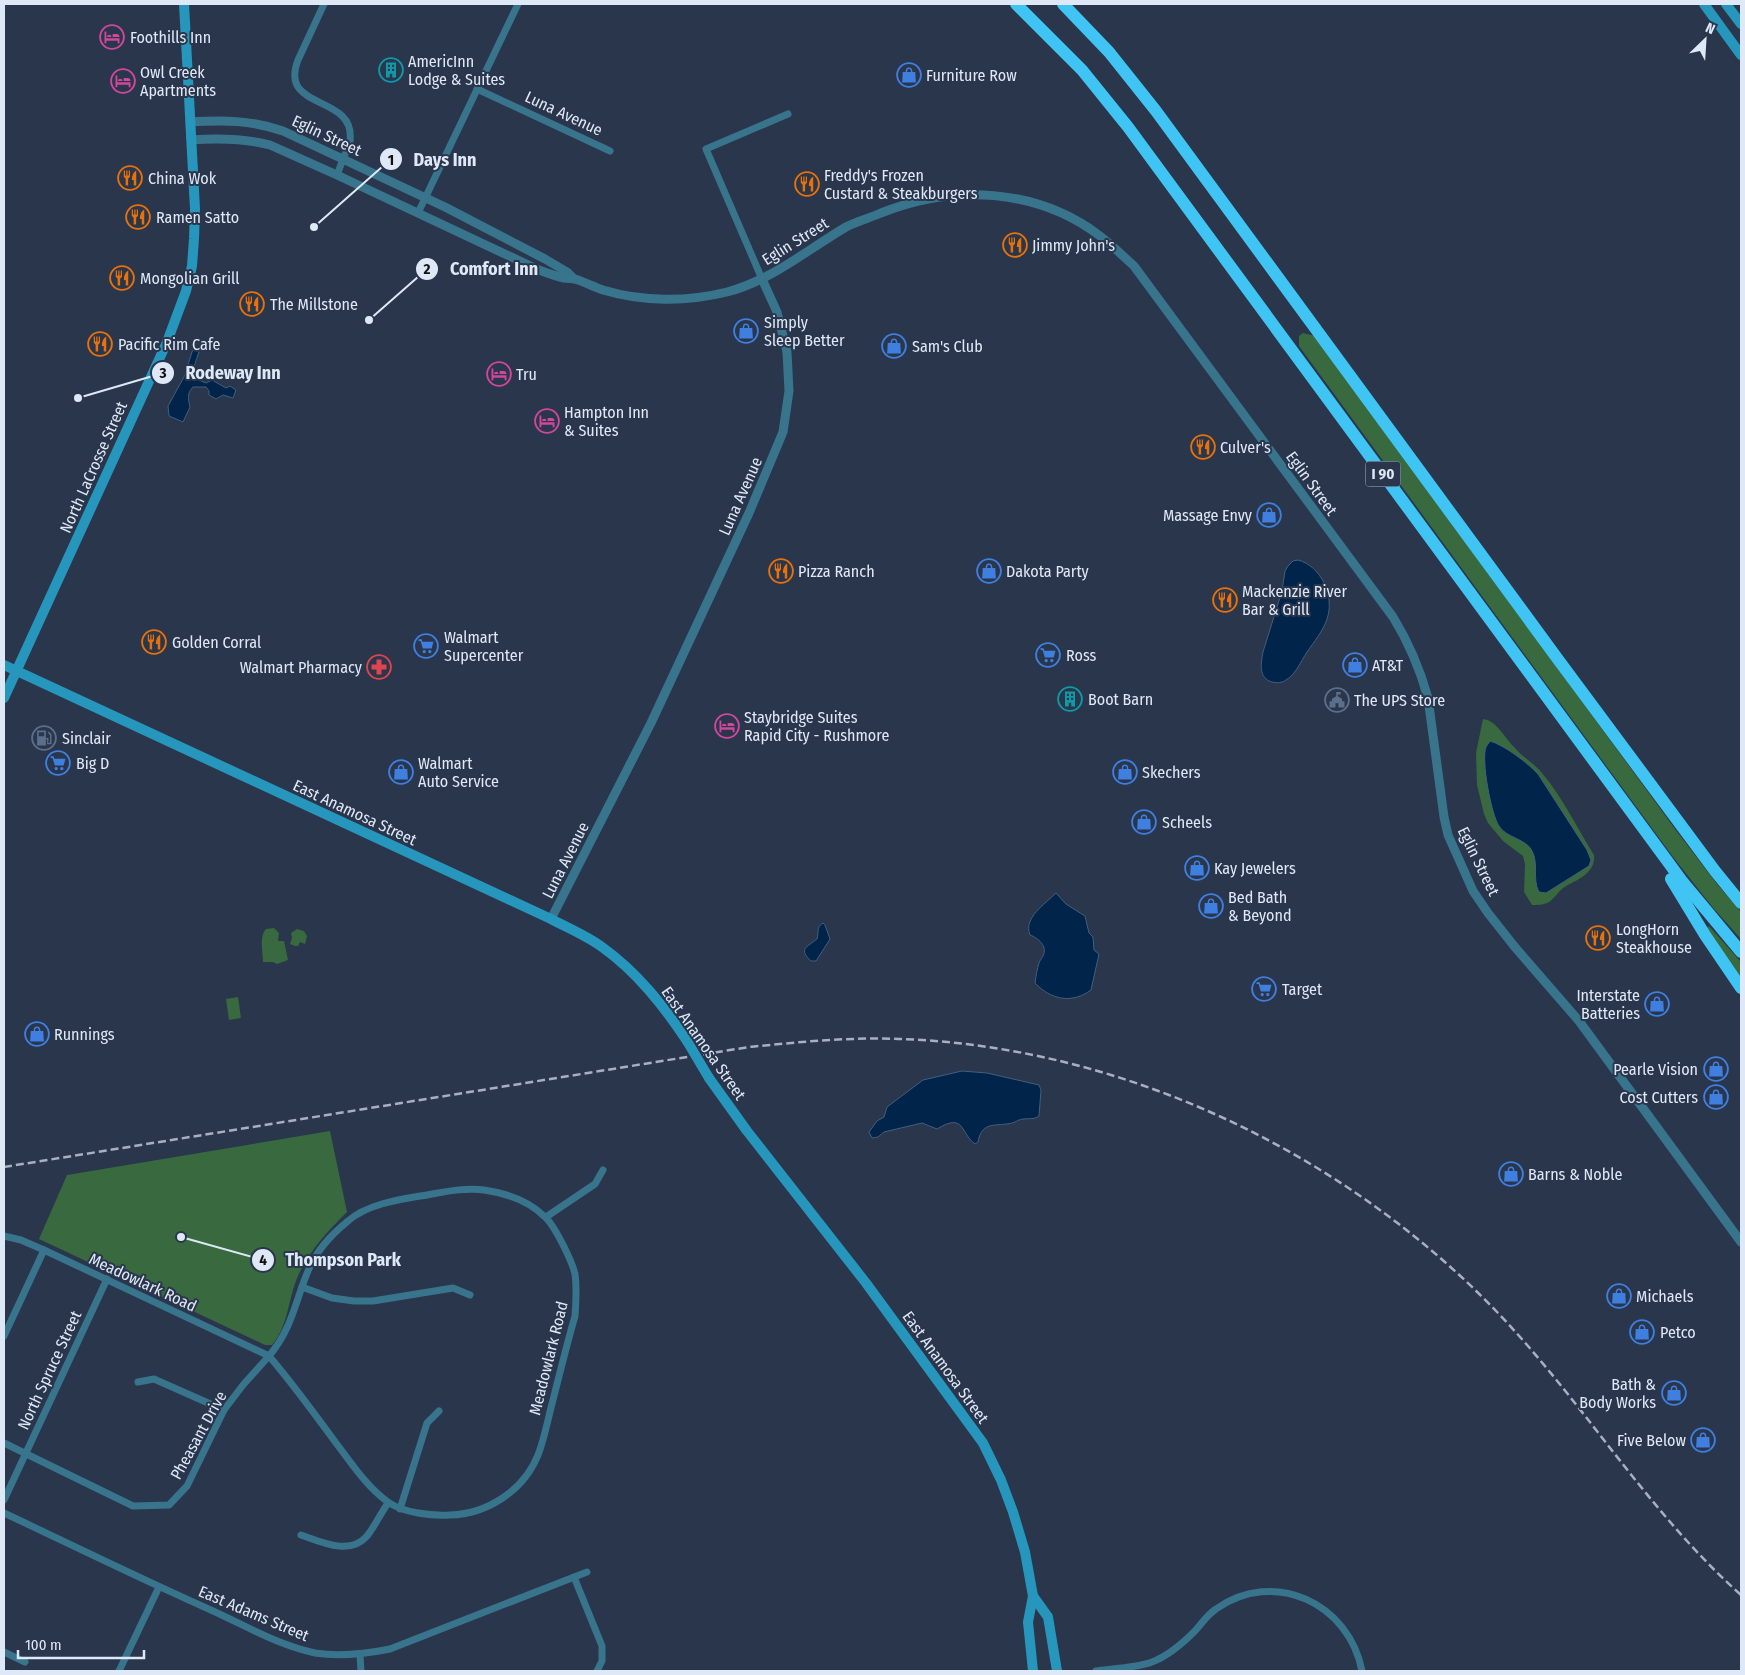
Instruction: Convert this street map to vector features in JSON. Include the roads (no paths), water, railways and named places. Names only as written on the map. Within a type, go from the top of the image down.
[{"type":"highway","name":"I 90","points":[[1016,4],[1082,70],[1128,127],[1696,900],[1741,952]]},
{"type":"highway","name":"I 90","points":[[1062,4],[1109,52],[1145,96],[1557,658],[1715,871],[1741,903]]},
{"type":"highway","points":[[1557,658],[1741,891]]},
{"type":"highway","points":[[1615,790],[1741,988]]},
{"type":"main road","name":"North LaCrosse Street","points":[[4,698],[183,303],[192,266],[195,208],[184,4]]},
{"type":"main road","points":[[1704,4],[1741,55]]},
{"type":"main road","points":[[1726,4],[1741,24]]},
{"type":"main road","name":"East Anamosa Street","points":[[4,665],[551,919],[602,946],[640,979],[667,1012],[709,1078],[747,1131],[866,1283],[983,1443],[1001,1480],[1025,1552],[1033,1596],[1028,1622],[1033,1671]]},
{"type":"main road","name":"East Anamosa Street","points":[[1033,1596],[1048,1617],[1058,1671]]},
{"type":"street","points":[[324,4],[298,60],[294,79],[303,94],[333,108],[346,120],[350,136],[337,175]]},
{"type":"street","points":[[418,213],[518,4]]},
{"type":"street","name":"Luna Avenue","points":[[477,89],[610,151]]},
{"type":"street","name":"Luna Avenue","points":[[551,919],[634,760],[746,521],[783,432],[788,403],[789,365],[785,339],[762,279],[706,150],[788,114]]},
{"type":"street","name":"Eglin Street","points":[[190,122],[242,121],[283,131],[425,197],[545,259],[575,279]]},
{"type":"street","name":"Eglin Street","points":[[191,140],[225,138],[258,142],[280,149],[539,270],[575,279],[619,294],[668,299],[712,295],[762,279],[848,226],[893,208],[926,198],[993,195],[1014,198],[1052,209],[1100,235],[1134,266],[1393,617],[1410,645],[1419,666],[1428,698],[1440,799],[1448,835],[1474,891],[1514,946],[1579,1021],[1741,1242]]},
{"type":"street","points":[[546,1217],[595,1184],[603,1170]]},
{"type":"street","name":"Meadowlark Road","points":[[4,1236],[22,1240],[269,1356],[290,1380],[362,1478],[388,1503],[400,1509],[435,1516],[461,1515],[479,1511],[508,1494],[524,1480],[532,1467],[539,1454],[574,1316],[577,1298],[574,1273],[558,1235],[546,1217],[524,1202],[503,1193],[482,1190],[455,1191],[404,1199],[369,1208],[350,1218],[323,1247],[309,1269],[288,1330],[280,1344],[269,1356]]},
{"type":"street","points":[[4,1336],[44,1250]]},
{"type":"street","name":"North Spruce Street","points":[[4,1500],[108,1280]]},
{"type":"street","points":[[302,1288],[332,1298],[354,1301],[373,1301],[453,1288],[470,1295]]},
{"type":"street","name":"Pheasant Drive","points":[[4,1443],[133,1506],[169,1505],[187,1486],[224,1410],[269,1356]]},
{"type":"street","points":[[138,1382],[154,1379],[224,1410]]},
{"type":"street","points":[[400,1509],[427,1423],[439,1410]]},
{"type":"street","points":[[301,1535],[325,1544],[355,1545],[366,1537],[388,1503]]},
{"type":"street","name":"East Adams Street","points":[[4,1513],[159,1587],[289,1646],[338,1656],[360,1655],[390,1649],[587,1572]]},
{"type":"street","points":[[574,1578],[602,1646],[602,1661],[598,1671]]},
{"type":"street","points":[[119,1671],[159,1587]]},
{"type":"street","points":[[1096,1671],[1152,1662],[1174,1649],[1186,1639],[1215,1609],[1240,1596],[1276,1592],[1302,1597],[1315,1603],[1334,1617],[1350,1639],[1360,1660],[1362,1671]]},
{"type":"street","points":[[4,1652],[25,1662]]},
{"type":"street","points":[[360,1655],[361,1671]]},
{"type":"water","points":[[194,349],[199,352],[194,368],[194,378],[206,383],[212,380],[226,388],[230,386],[236,390],[233,398],[223,395],[216,399],[209,395],[206,387],[193,387],[188,396],[190,407],[183,422],[169,416],[168,406],[184,377]]},
{"type":"water","points":[[1298,560],[1306,563],[1313,569],[1324,583],[1329,601],[1329,610],[1323,628],[1295,671],[1284,681],[1272,682],[1262,674],[1263,652],[1282,591],[1285,571],[1293,561]]},
{"type":"water","points":[[1490,741],[1516,755],[1538,774],[1587,850],[1591,860],[1589,866],[1546,893],[1539,892],[1537,887],[1535,861],[1532,851],[1526,844],[1502,830],[1496,820],[1488,787],[1485,763],[1486,747]]},
{"type":"water","points":[[1056,893],[1066,904],[1085,916],[1089,933],[1093,937],[1094,950],[1099,954],[1091,990],[1076,997],[1062,998],[1055,996],[1041,989],[1035,983],[1038,965],[1043,956],[1044,949],[1039,940],[1030,935],[1030,923],[1036,912]]},
{"type":"water","points":[[823,923],[830,939],[816,961],[811,961],[805,954],[805,949],[817,939],[819,928]]},
{"type":"water","points":[[962,1071],[987,1073],[1039,1085],[1041,1090],[1039,1116],[986,1127],[975,1144],[957,1123],[946,1124],[937,1129],[922,1123],[884,1132],[878,1137],[872,1138],[869,1132],[877,1121],[884,1117],[887,1107],[923,1080]]},
{"type":"railway","points":[[4,1167],[768,1045],[843,1039],[899,1039],[982,1046],[1065,1062],[1146,1087],[1225,1119],[1300,1158],[1371,1204],[1437,1256],[1498,1313],[1559,1383],[1676,1529],[1707,1563],[1741,1595]]},
{"type":"place","name":"Foothills Inn","points":[[112,37]]},
{"type":"place","name":"AmericInn Lodge & Suites","points":[[391,70]]},
{"type":"place","name":"Furniture Row","points":[[909,75]]},
{"type":"place","name":"Owl Creek Apartments","points":[[123,81]]},
{"type":"place","name":"China Wok","points":[[130,178]]},
{"type":"place","name":"Freddy's Frozen Custard & Steakburgers","points":[[807,184]]},
{"type":"place","name":"Ramen Satto","points":[[138,217]]},
{"type":"place","name":"Days Inn","points":[[314,227]]},
{"type":"place","name":"Jimmy John's","points":[[1015,245]]},
{"type":"place","name":"Mongolian Grill","points":[[122,278]]},
{"type":"place","name":"The Millstone","points":[[252,304]]},
{"type":"place","name":"Comfort Inn","points":[[369,320]]},
{"type":"place","name":"Simply Sleep Better","points":[[746,331]]},
{"type":"place","name":"Pacific Rim Cafe","points":[[100,344]]},
{"type":"place","name":"Sam's Club","points":[[894,346]]},
{"type":"place","name":"Tru","points":[[499,374]]},
{"type":"place","name":"Rodeway Inn","points":[[78,398]]},
{"type":"place","name":"Hampton Inn & Suites","points":[[547,421]]},
{"type":"place","name":"Culver's","points":[[1203,447]]},
{"type":"place","name":"Massage Envy","points":[[1269,515]]},
{"type":"place","name":"Pizza Ranch","points":[[781,571]]},
{"type":"place","name":"Dakota Party","points":[[989,571]]},
{"type":"place","name":"Mackenzie River Bar & Grill","points":[[1225,600]]},
{"type":"place","name":"Golden Corral","points":[[154,642]]},
{"type":"place","name":"Walmart Supercenter","points":[[426,646]]},
{"type":"place","name":"Ross","points":[[1048,655]]},
{"type":"place","name":"AT&T","points":[[1355,665]]},
{"type":"place","name":"Walmart Pharmacy","points":[[379,667]]},
{"type":"place","name":"Boot Barn","points":[[1070,699]]},
{"type":"place","name":"The UPS Store","points":[[1337,700]]},
{"type":"place","name":"Staybridge Suites Rapid City - Rushmore","points":[[727,726]]},
{"type":"place","name":"Sinclair","points":[[44,738]]},
{"type":"place","name":"Big D","points":[[58,763]]},
{"type":"place","name":"Walmart Auto Service","points":[[401,772]]},
{"type":"place","name":"Skechers","points":[[1125,772]]},
{"type":"place","name":"Scheels","points":[[1144,822]]},
{"type":"place","name":"Kay Jewelers","points":[[1197,868]]},
{"type":"place","name":"Bed Bath & Beyond","points":[[1211,906]]},
{"type":"place","name":"LongHorn Steakhouse","points":[[1598,938]]},
{"type":"place","name":"Target","points":[[1264,989]]},
{"type":"place","name":"Interstate Batteries","points":[[1657,1004]]},
{"type":"place","name":"Runnings","points":[[37,1034]]},
{"type":"place","name":"Pearle Vision","points":[[1716,1069]]},
{"type":"place","name":"Cost Cutters","points":[[1716,1097]]},
{"type":"place","name":"Barns & Noble","points":[[1511,1174]]},
{"type":"place","name":"Thompson Park","points":[[181,1237]]},
{"type":"place","name":"Michaels","points":[[1619,1296]]},
{"type":"place","name":"Petco","points":[[1642,1332]]},
{"type":"place","name":"Bath & Body Works","points":[[1674,1393]]},
{"type":"place","name":"Five Below","points":[[1703,1440]]}]
